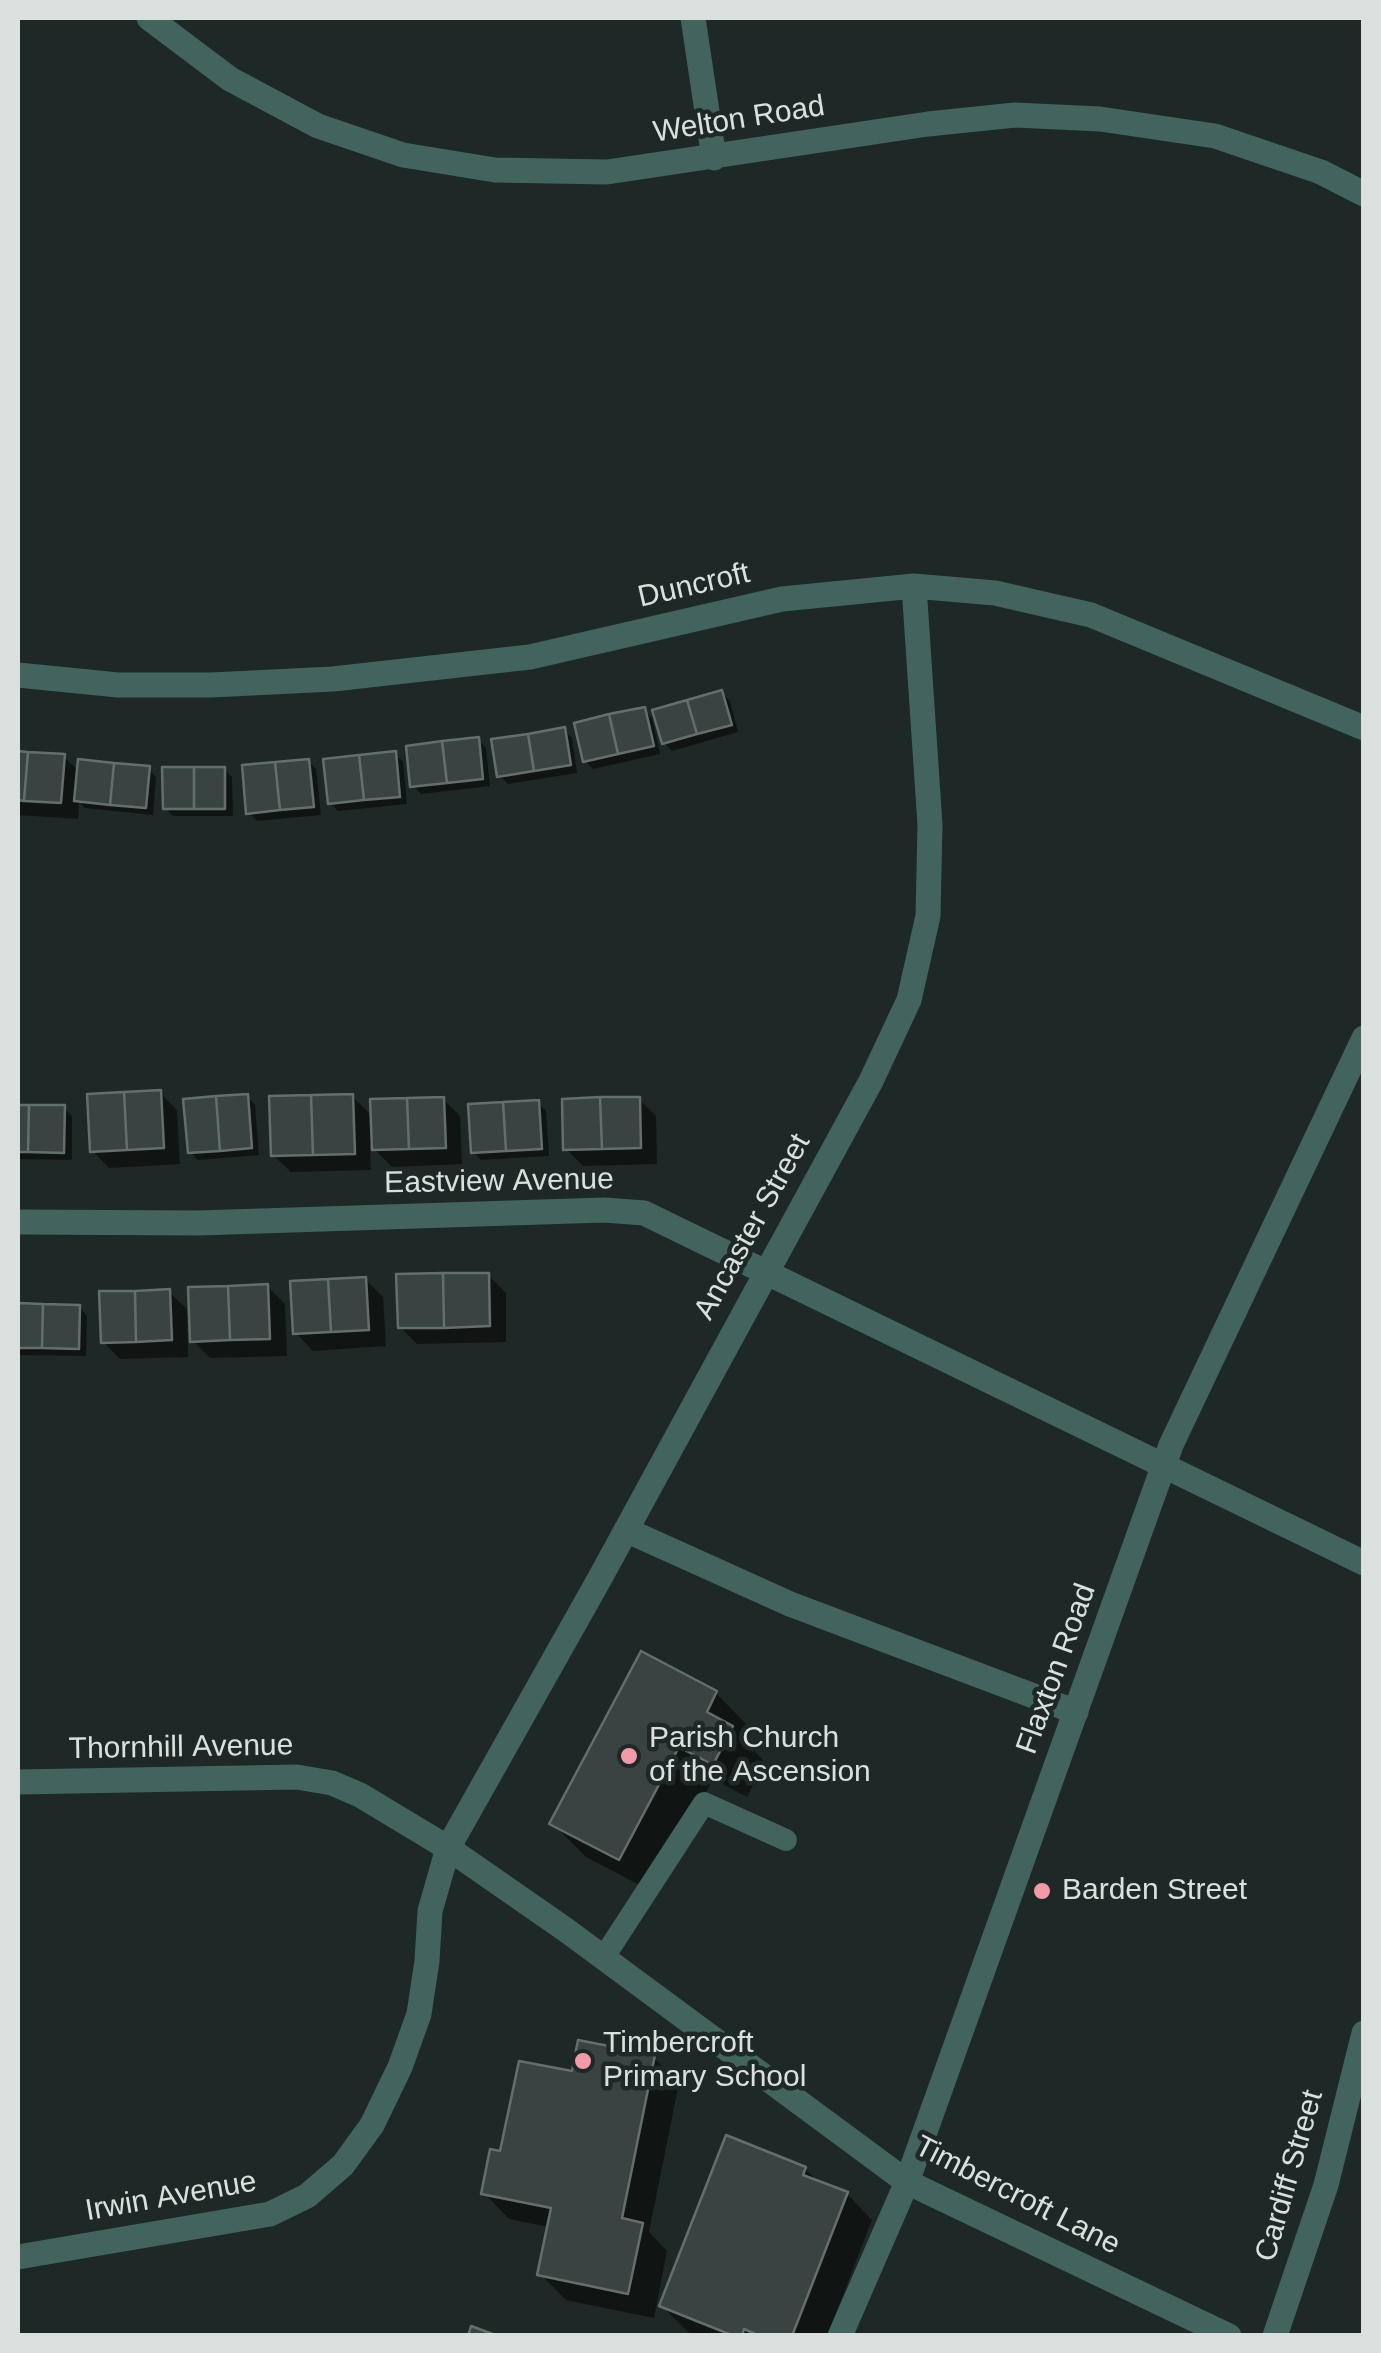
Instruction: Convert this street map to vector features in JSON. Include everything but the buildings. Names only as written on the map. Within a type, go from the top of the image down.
[{"type":"street","name":"Welton Road","points":[[150,18],[230,79],[318,126],[403,155],[495,170],[608,172],[928,124],[1015,115],[1100,118],[1215,136],[1321,172],[1364,194]]},
{"type":"street","points":[[693,18],[714,158]]},
{"type":"street","name":"Duncroft","points":[[18,676],[136,685],[334,679],[530,657],[782,598],[914,586],[995,593],[1091,615],[1364,728]]},
{"type":"street","name":"Ancaster Street","points":[[448,1848],[871,1081],[910,1000],[928,916],[930,824],[914,586]]},
{"type":"street","name":"Flaxton Road","points":[[840,2336],[907,2182],[1171,1445],[1355,1077],[1364,1038]]},
{"type":"street","name":"Eastview Avenue","points":[[18,1222],[198,1223],[604,1210],[644,1213],[1364,1563]]},
{"type":"street","points":[[626,1530],[790,1604],[1076,1712]]},
{"type":"street","name":"Thornhill Avenue","points":[[18,1782],[297,1778],[332,1784],[360,1795],[448,1848]]},
{"type":"street","name":"Timbercroft Lane","points":[[448,1848],[604,1957],[907,2182],[1229,2336]]},
{"type":"street","name":"Irwin Avenue","points":[[18,2257],[270,2214],[307,2196],[343,2165],[372,2124],[400,2067],[419,2014],[428,1961],[430,1911],[448,1848]]},
{"type":"street","name":"Cardiff Street","points":[[1275,2336],[1326,2184],[1364,2034]]},
{"type":"lane","points":[[604,1957],[704,1803],[786,1840]]},
{"type":"place","name":"Parish Church of the Ascension","points":[[629,1756]]},
{"type":"place","name":"Barden Street","points":[[1042,1891]]},
{"type":"place","name":"Timbercroft Primary School","points":[[583,2061]]}]
